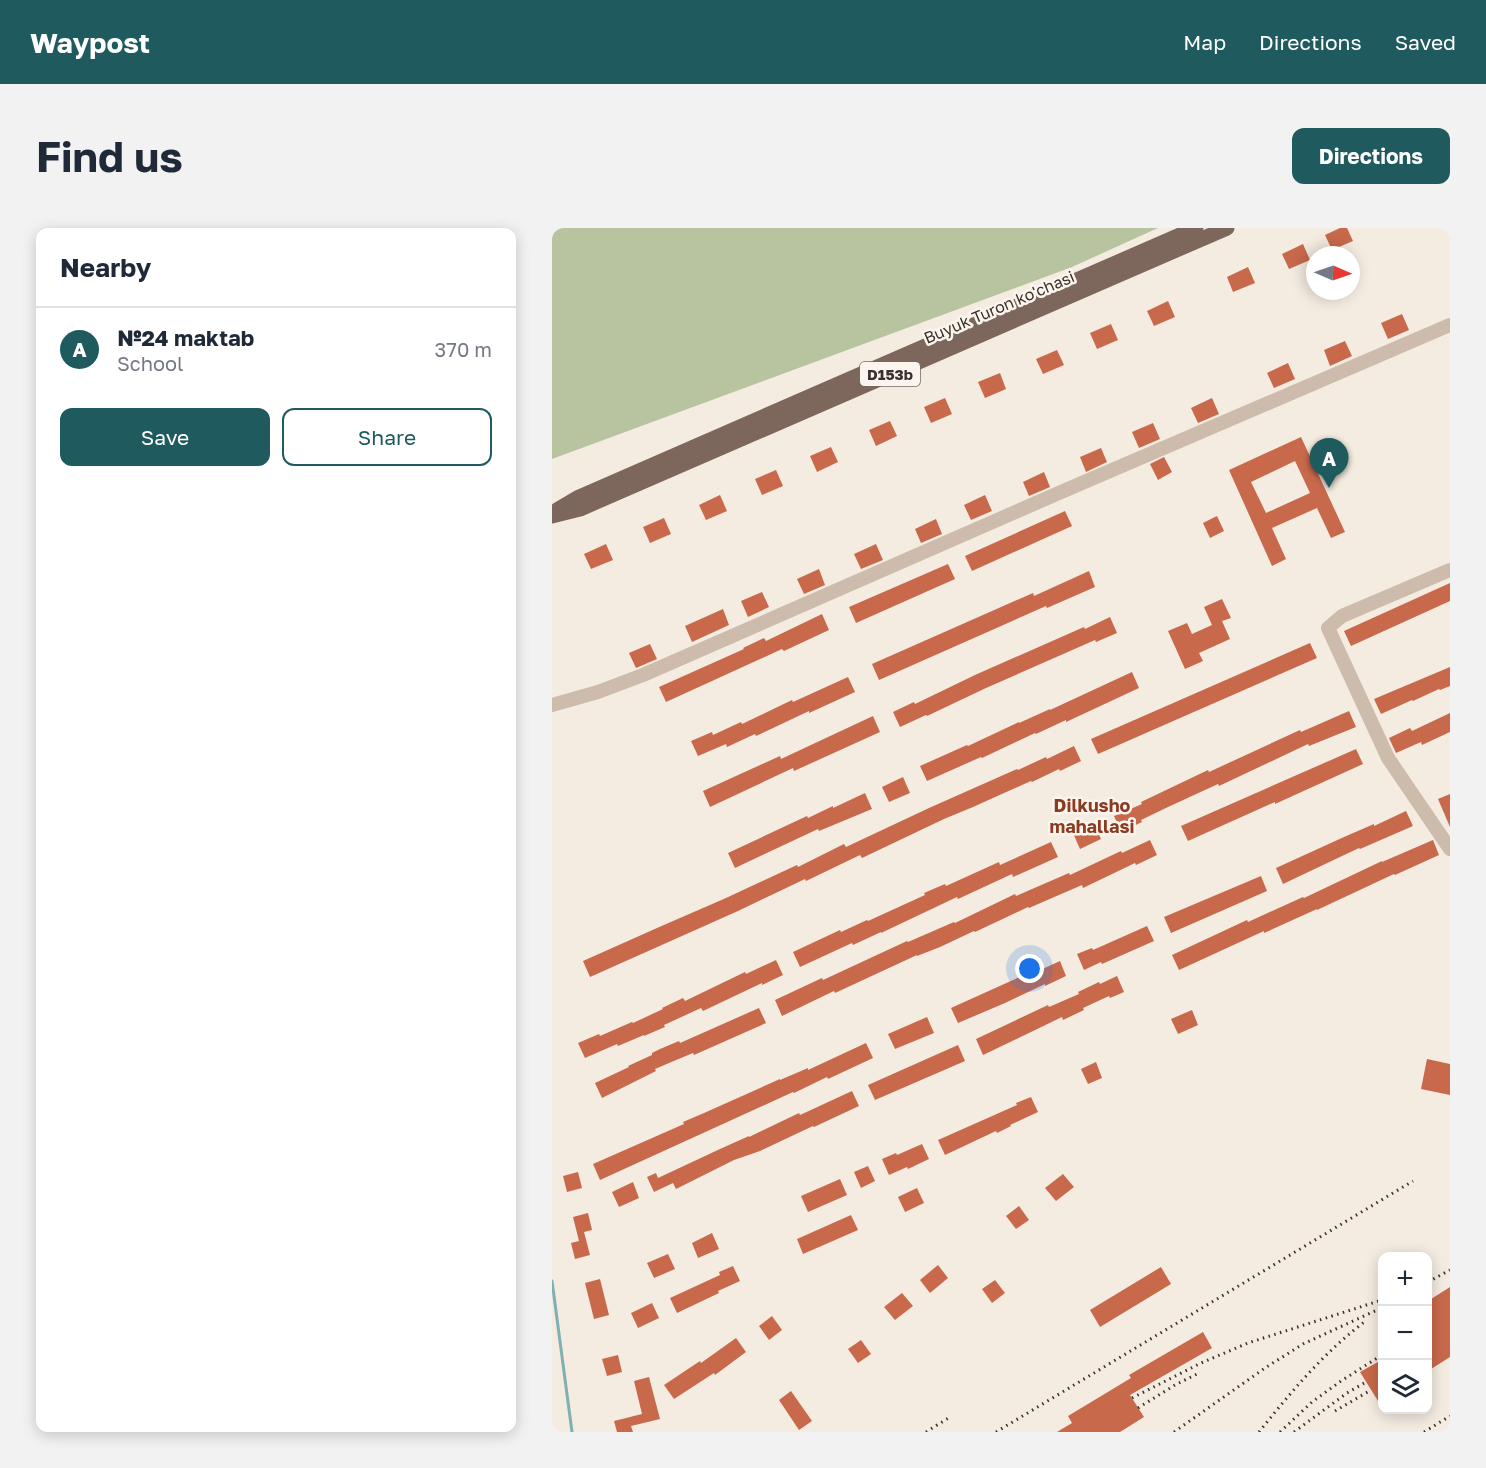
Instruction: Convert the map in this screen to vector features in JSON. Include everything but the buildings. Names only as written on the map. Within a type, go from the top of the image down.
[{"type":"main road","name":"Buyuk Turon ko'chasi","points":[[552,514],[579,497],[1196,228]]},
{"type":"main road","name":"Buyuk Turon ko'chasi","points":[[552,514],[580,509],[1227,228]]},
{"type":"street","points":[[552,705],[598,692],[643,675],[1079,484],[1450,326]]},
{"type":"street","points":[[1450,570],[1342,616],[1328,628],[1388,758],[1450,849]]},
{"type":"green space","points":[[552,228],[1158,228],[1072,267],[552,459]]},
{"type":"waterway","points":[[552,1281],[572,1432]]},
{"type":"railway","points":[[996,1432],[1413,1181]]},
{"type":"railway","points":[[1432,1280],[1450,1270]]},
{"type":"railway","points":[[1132,1398],[1201,1363],[1248,1343],[1378,1301]]},
{"type":"railway","points":[[1174,1432],[1303,1344],[1377,1310]]},
{"type":"railway","points":[[1259,1432],[1296,1387],[1337,1345],[1367,1320]]},
{"type":"railway","points":[[1280,1432],[1312,1402],[1378,1358]]},
{"type":"railway","points":[[1138,1408],[1199,1373]]},
{"type":"railway","points":[[1294,1432],[1347,1393],[1366,1382]]},
{"type":"railway","points":[[1335,1411],[1371,1390]]},
{"type":"railway","points":[[1424,1432],[1450,1416]]},
{"type":"railway","points":[[926,1432],[950,1417]]},
{"type":"place","name":"№24 maktab","points":[[1329,488]]},
{"type":"district","name":"Dilkusho mahallasi","points":[[1092,815]]}]
